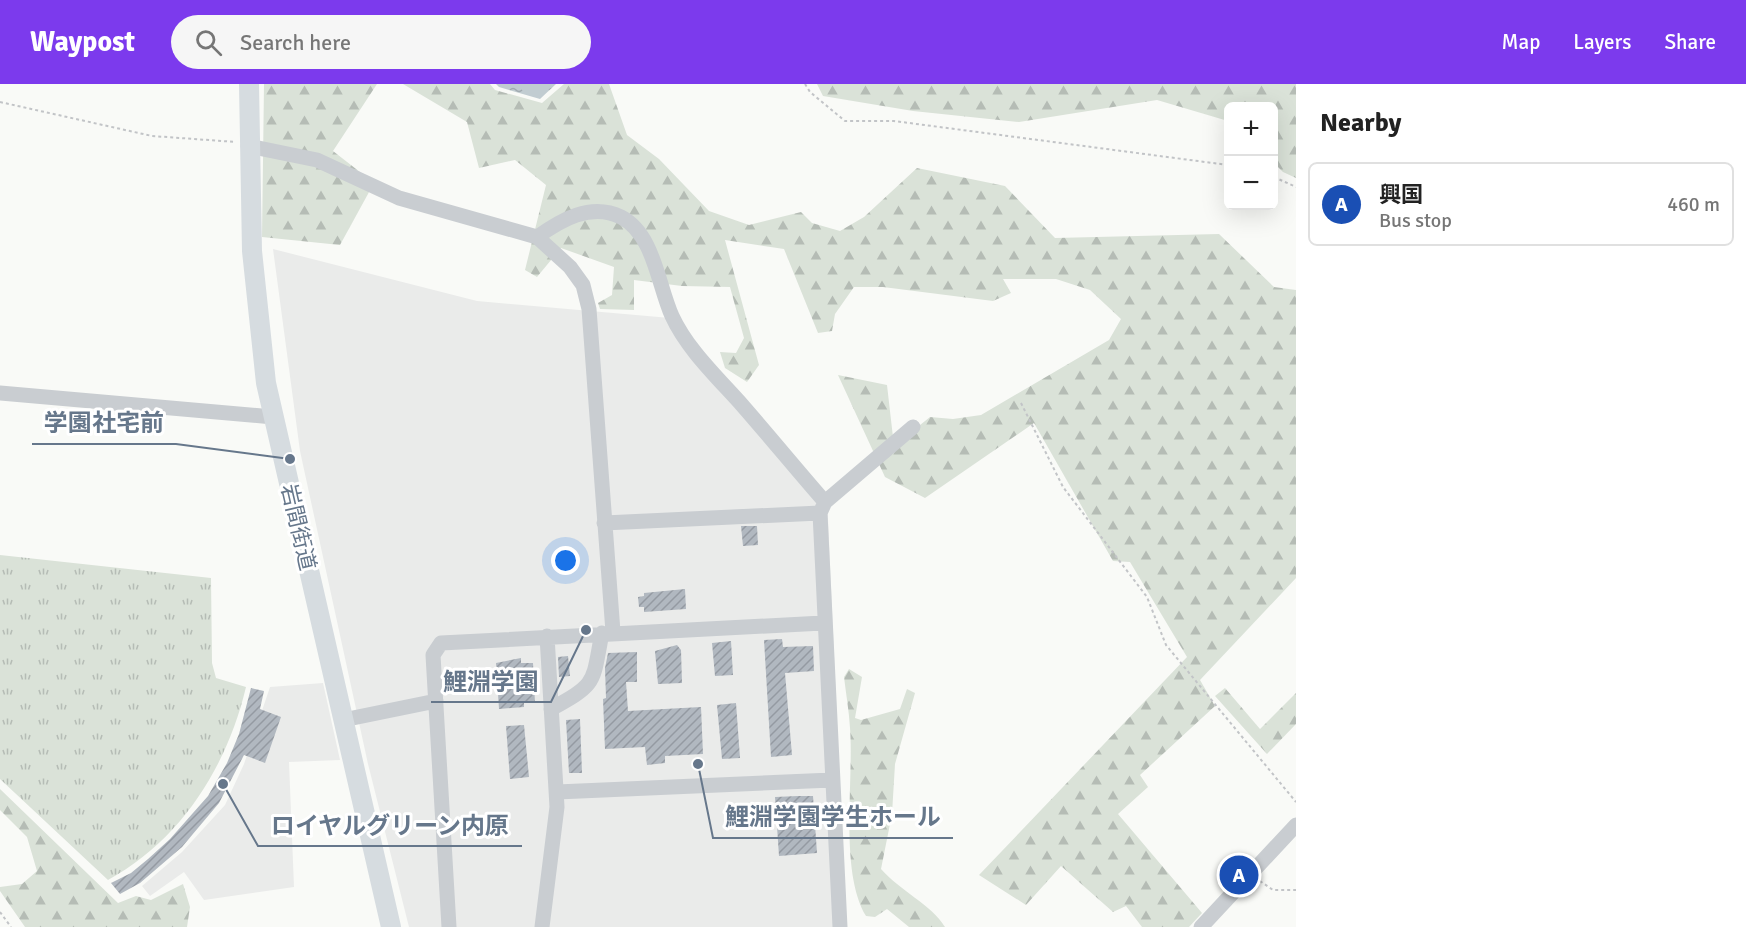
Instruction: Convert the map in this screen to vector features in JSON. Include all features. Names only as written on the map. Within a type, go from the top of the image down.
[{"type":"main road","name":"岩間街道","points":[[249,84],[248,146],[258,317],[273,417],[392,927]]},
{"type":"street","points":[[248,146],[317,160],[399,198],[537,237],[577,276],[583,285],[589,309],[604,523],[607,632],[589,686],[551,709]]},
{"type":"street","points":[[537,237],[563,219],[585,212],[608,212],[637,229],[646,246],[673,317],[694,350],[822,508],[823,623],[840,927]]},
{"type":"street","points":[[0,393],[273,417]]},
{"type":"street","points":[[604,523],[822,508],[913,427]]},
{"type":"street","points":[[449,927],[433,655],[441,643],[607,632],[823,623]]},
{"type":"street","points":[[542,927],[556,820],[557,792],[547,636]]},
{"type":"street","points":[[343,720],[436,701]]},
{"type":"street","points":[[557,792],[832,780]]},
{"type":"street","points":[[1202,927],[1296,825]]},
{"type":"path","points":[[805,84],[810,92],[845,121],[894,121],[1224,164]]},
{"type":"path","points":[[0,102],[152,136],[239,142],[248,146]]},
{"type":"path","points":[[1278,179],[1296,187]]},
{"type":"path","points":[[1021,403],[1063,487],[1147,597],[1166,645],[1296,802]]},
{"type":"path","points":[[1251,875],[1273,890],[1296,890]]},
{"type":"path","points":[[0,912],[11,927]]},
{"type":"shaded area","points":[[273,249],[477,301],[670,318],[827,496],[846,927],[409,927],[368,764],[300,451]]},
{"type":"shaded area","points":[[323,683],[340,760],[289,762],[294,887],[204,900],[184,872],[150,896],[142,886],[182,852],[225,805],[244,764],[270,687]]},
{"type":"green space","points":[[264,84],[377,84],[333,151],[374,183],[340,245],[262,237]]},
{"type":"green space","points":[[403,84],[490,84],[495,90],[542,103],[564,84],[609,84],[627,135],[659,159],[709,211],[749,225],[801,212],[812,223],[840,231],[864,217],[917,168],[1005,186],[1055,238],[1219,234],[1274,287],[1296,290],[1296,578],[1200,680],[1215,706],[1140,775],[1148,787],[1118,814],[1202,913],[1189,927],[1142,927],[1126,906],[1113,912],[1061,866],[1026,905],[979,875],[1187,657],[1130,562],[1113,561],[1034,423],[925,498],[885,477],[838,375],[887,385],[894,446],[930,417],[953,419],[981,415],[1109,340],[1121,319],[1090,290],[1056,279],[1003,279],[1011,293],[993,301],[883,287],[854,287],[835,314],[832,331],[818,333],[784,249],[725,240],[759,365],[747,382],[725,368],[720,352],[736,353],[744,338],[730,287],[682,286],[634,280],[634,310],[600,309],[598,303],[612,295],[614,267],[561,248],[537,277],[525,270],[546,185],[515,160],[479,168],[467,122]]},
{"type":"green space","points":[[817,84],[1296,84],[1296,178],[1278,167],[1278,102],[1224,102],[1224,120],[1157,100],[1019,122],[913,111],[823,96]]},
{"type":"green space","points":[[0,555],[211,578],[212,663],[216,678],[246,687],[238,717],[213,773],[179,822],[134,864],[108,880],[0,779]]},
{"type":"green space","points":[[849,669],[862,677],[855,718],[861,720],[900,709],[907,689],[915,693],[895,764],[892,814],[881,869],[932,912],[945,927],[909,927],[887,909],[875,917],[866,916],[858,897],[850,851],[851,749],[844,677]]},
{"type":"green space","points":[[1225,688],[1260,729],[1296,693],[1296,724],[1267,754],[1215,696]]},
{"type":"green space","points":[[0,789],[118,903],[136,896],[151,900],[183,884],[190,907],[187,927],[25,927],[0,891],[0,887],[22,884],[37,871],[27,837],[0,810]]},
{"type":"water","points":[[496,84],[556,84],[540,99],[499,87]]},
{"type":"building","points":[[741,526],[757,526],[758,545],[743,546]]},
{"type":"building","points":[[685,589],[686,609],[644,612],[644,607],[639,607],[638,597],[644,596],[644,593]]},
{"type":"building","points":[[782,639],[783,647],[813,646],[814,671],[785,673],[792,755],[771,757],[764,640]]},
{"type":"building","points":[[731,641],[733,675],[715,676],[712,643]]},
{"type":"building","points":[[677,645],[681,650],[682,683],[658,684],[655,651]]},
{"type":"building","points":[[637,652],[637,682],[626,682],[628,711],[701,707],[703,754],[665,756],[665,763],[647,765],[645,747],[605,749],[603,699],[606,698],[605,668],[608,653]]},
{"type":"building","points":[[568,656],[570,676],[559,677],[558,657]]},
{"type":"building","points":[[521,658],[521,663],[533,663],[535,703],[524,703],[524,707],[499,709],[496,663]]},
{"type":"building","points":[[251,688],[264,691],[260,709],[281,717],[265,763],[244,755],[219,803],[182,847],[140,883],[120,894],[111,883],[131,873],[148,859],[170,839],[208,796],[227,763],[239,734]]},
{"type":"building","points":[[736,703],[740,758],[722,759],[717,705]]},
{"type":"building","points":[[580,719],[582,773],[569,773],[566,720]]},
{"type":"building","points":[[524,725],[529,777],[510,779],[506,726]]},
{"type":"building","points":[[813,796],[817,853],[779,856],[775,797]]},
{"type":"place","name":"学園社宅前","points":[[290,459]]},
{"type":"place","name":"鯉淵学園","points":[[586,630]]},
{"type":"place","name":"鯉淵学園学生ホール","points":[[698,764]]},
{"type":"place","name":"ロイヤルグリーン内原","points":[[223,784]]},
{"type":"place","name":"興国","points":[[1239,875]]}]
